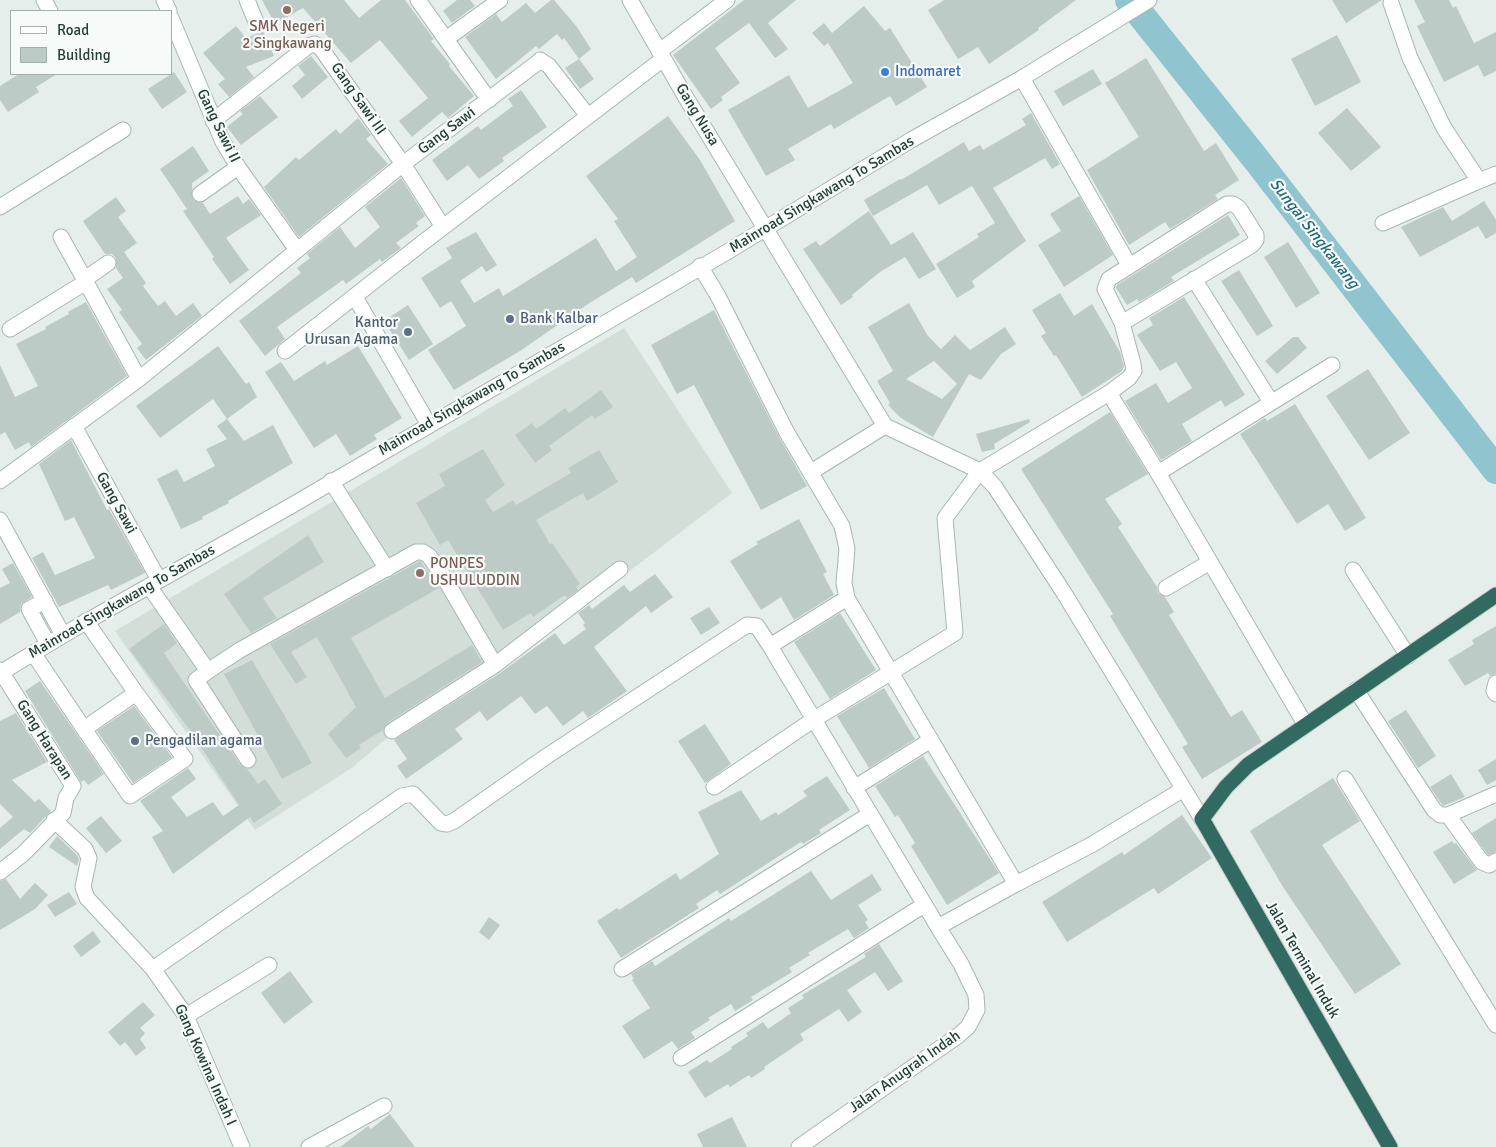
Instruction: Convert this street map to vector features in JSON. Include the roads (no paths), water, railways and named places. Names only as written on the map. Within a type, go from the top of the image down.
[{"type":"highway","points":[[1202,819],[1226,787],[1248,765],[1305,724],[1496,595]]},
{"type":"highway","name":"Jalan Terminal Induk","points":[[1202,819],[1390,1147]]},
{"type":"street","points":[[247,0],[256,22]]},
{"type":"street","points":[[418,0],[489,100]]},
{"type":"street","points":[[446,39],[500,0]]},
{"type":"street","name":"Gang Nusa","points":[[630,0],[661,55],[885,426]]},
{"type":"street","points":[[285,351],[588,116],[727,0]]},
{"type":"street","name":"Mainroad Singkawang To Sambas","points":[[0,672],[766,228],[911,140],[1022,78],[1149,0]]},
{"type":"street","points":[[1391,3],[1417,76],[1444,128],[1479,181]]},
{"type":"street","name":"Gang Sawi II","points":[[172,20],[213,121],[238,167],[297,250]]},
{"type":"street","name":"Gang Sawi III","points":[[213,121],[308,46],[315,44],[320,47],[335,65],[403,164]]},
{"type":"street","name":"Gang Sawi","points":[[139,379],[403,164],[540,60],[550,66],[588,116]]},
{"type":"street","points":[[1022,78],[1129,265]]},
{"type":"street","points":[[0,207],[123,130]]},
{"type":"street","points":[[403,164],[443,227]]},
{"type":"street","points":[[200,194],[238,167]]},
{"type":"street","points":[[1384,223],[1496,174]]},
{"type":"street","points":[[714,787],[813,720],[955,633],[945,518],[980,471],[1109,393],[1129,378],[1134,370],[1131,352],[1122,323],[1105,289],[1110,279],[1129,265],[1227,204],[1233,204],[1239,208],[1256,235],[1256,240],[1252,245],[1122,323]]},
{"type":"street","points":[[1,476],[139,379],[61,237]]},
{"type":"street","points":[[10,329],[108,263]]},
{"type":"street","points":[[700,266],[718,296],[786,432],[842,526],[847,549],[844,583],[847,598],[1016,884]]},
{"type":"street","points":[[1194,279],[1270,402]]},
{"type":"street","points":[[355,297],[429,425]]},
{"type":"street","points":[[1158,473],[1332,364]]},
{"type":"street","points":[[1109,393],[1305,724]]},
{"type":"street","name":"Gang Sawi","points":[[74,426],[154,583],[208,671]]},
{"type":"street","points":[[811,472],[885,426],[980,471]]},
{"type":"street","name":"Jalan Terminal Induk","points":[[980,471],[995,486],[1016,516],[1182,790],[1202,819]]},
{"type":"street","points":[[331,481],[387,569]]},
{"type":"street","points":[[0,520],[63,635]]},
{"type":"street","points":[[248,760],[196,680],[240,650],[416,552],[423,552],[429,556],[495,665]]},
{"type":"street","points":[[1166,588],[1210,562]]},
{"type":"street","points":[[392,731],[495,665],[620,569]]},
{"type":"street","points":[[1353,570],[1408,656]]},
{"type":"street","points":[[770,646],[847,598]]},
{"type":"street","points":[[45,601],[29,609],[48,644]]},
{"type":"street","points":[[33,653],[130,796],[185,759],[136,694],[86,621]]},
{"type":"street","name":"Jalan Anugrah Indah","points":[[153,969],[408,793],[413,794],[440,822],[447,824],[454,822],[547,756],[741,628],[757,626],[961,964],[976,995],[977,1010],[968,1027],[959,1035],[799,1147]]},
{"type":"street","name":"Gang Harapan","points":[[0,672],[73,786],[66,798],[63,813],[54,820],[27,850],[0,872]]},
{"type":"street","points":[[1496,683],[1494,691],[1496,694]]},
{"type":"street","points":[[1356,690],[1434,810],[1440,815],[1448,815],[1496,795]]},
{"type":"street","points":[[84,729],[136,694]]},
{"type":"street","points":[[854,788],[931,740]]},
{"type":"street","points":[[1344,779],[1496,1025]]},
{"type":"street","points":[[938,927],[1091,845],[1182,790]]},
{"type":"street","points":[[622,969],[870,814]]},
{"type":"street","points":[[1448,815],[1482,862],[1490,865],[1496,861]]},
{"type":"street","name":"Gang Kowina Indah I","points":[[54,820],[85,849],[89,858],[83,887],[87,898],[153,969],[186,1016],[242,1147]]},
{"type":"street","points":[[681,1058],[924,905]]},
{"type":"street","points":[[186,1016],[269,965]]},
{"type":"street","points":[[309,1147],[384,1106]]},
{"type":"waterway","name":"Sungai Singkawang","points":[[1129,0],[1259,163],[1496,470]]},
{"type":"place","name":"SMK Negeri 2 Singkawang","points":[[287,10]]},
{"type":"place","name":"Indomaret","points":[[885,72]]},
{"type":"place","name":"Bank Kalbar","points":[[510,319]]},
{"type":"place","name":"Kantor Urusan Agama","points":[[408,332]]},
{"type":"place","name":"PONPES USHULUDDIN","points":[[420,573]]},
{"type":"place","name":"Pengadilan agama","points":[[135,741]]}]
